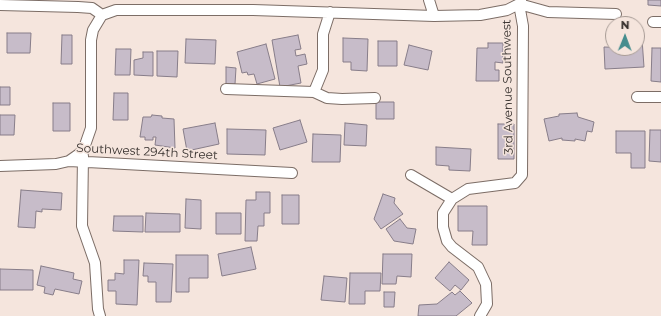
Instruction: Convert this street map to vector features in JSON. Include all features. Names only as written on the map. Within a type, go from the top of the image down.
[{"type":"street","points":[[429,0],[434,16]]},
{"type":"street","points":[[100,316],[98,309],[95,263],[82,226],[84,148],[91,128],[92,113],[91,40],[96,23],[102,15],[116,10],[130,9],[330,12],[434,16],[496,14],[507,10],[520,2],[548,12],[616,14]]},
{"type":"street","name":"3rd Avenue Southwest","points":[[452,199],[468,189],[515,183],[522,174],[523,26],[520,2]]},
{"type":"street","points":[[0,5],[92,8],[102,15]]},
{"type":"street","points":[[314,92],[323,70],[323,34],[330,12]]},
{"type":"street","points":[[226,89],[314,92],[327,98],[342,99],[375,98]]},
{"type":"street","points":[[637,96],[661,97]]},
{"type":"street","points":[[69,161],[79,154],[84,148]]},
{"type":"street","name":"Southwest 294th Street","points":[[0,166],[50,164],[69,161],[292,173]]},
{"type":"street","points":[[411,175],[452,199],[443,213],[443,227],[446,240],[452,247],[478,267],[482,274],[486,284],[487,304],[480,316]]},
{"type":"building","points":[[648,0],[661,0],[661,6],[648,5]]},
{"type":"building","points":[[7,33],[31,33],[30,53],[7,53]]},
{"type":"building","points":[[62,35],[72,35],[72,64],[61,64]]},
{"type":"building","points":[[298,35],[301,49],[295,50],[296,56],[305,54],[307,64],[298,66],[301,83],[280,87],[272,40]]},
{"type":"building","points":[[343,38],[368,39],[367,71],[351,70],[351,62],[343,62]]},
{"type":"building","points":[[186,39],[216,40],[215,64],[185,63]]},
{"type":"building","points":[[378,41],[397,41],[397,66],[378,66]]},
{"type":"building","points":[[488,43],[503,43],[503,63],[495,62],[495,70],[499,70],[499,81],[476,81],[477,48],[488,48]]},
{"type":"building","points":[[266,44],[275,79],[257,84],[254,74],[248,75],[247,72],[242,73],[237,52]]},
{"type":"building","points":[[409,45],[432,51],[428,70],[404,65]]},
{"type":"building","points":[[604,47],[605,56],[643,56],[644,67],[605,69]]},
{"type":"building","points":[[652,48],[661,48],[661,82],[651,81]]},
{"type":"building","points":[[116,49],[131,49],[130,75],[115,75]]},
{"type":"building","points":[[157,51],[178,51],[177,77],[157,76]]},
{"type":"building","points":[[143,52],[153,52],[153,76],[134,75],[134,60],[143,58]]},
{"type":"building","points":[[226,67],[236,68],[235,84],[226,84]]},
{"type":"building","points":[[0,87],[10,87],[10,105],[0,105]]},
{"type":"building","points":[[114,93],[128,93],[128,120],[113,120]]},
{"type":"building","points":[[376,102],[394,102],[394,119],[376,119]]},
{"type":"building","points":[[53,103],[70,103],[70,131],[53,131]]},
{"type":"building","points":[[577,113],[578,117],[594,122],[592,132],[587,131],[585,141],[575,139],[575,141],[562,140],[562,138],[549,141],[544,119],[559,116],[559,114]]},
{"type":"building","points":[[0,115],[15,115],[14,135],[0,135]]},
{"type":"building","points":[[152,115],[174,119],[175,148],[155,145],[156,137],[153,137],[153,140],[145,140],[145,137],[140,137],[143,117],[151,117]]},
{"type":"building","points":[[300,120],[307,142],[280,150],[273,128]]},
{"type":"building","points":[[215,123],[219,144],[187,151],[183,129]]},
{"type":"building","points":[[345,123],[367,125],[366,146],[344,145]]},
{"type":"building","points":[[498,124],[514,124],[514,159],[498,159]]},
{"type":"building","points":[[227,129],[266,130],[265,155],[227,154]]},
{"type":"building","points":[[650,130],[661,130],[661,162],[649,161]]},
{"type":"building","points":[[616,131],[645,131],[645,168],[631,168],[631,153],[616,153]]},
{"type":"building","points":[[313,134],[341,135],[340,162],[312,162]]},
{"type":"building","points":[[436,147],[471,149],[470,171],[449,170],[449,166],[436,165]]},
{"type":"building","points":[[21,190],[62,193],[61,210],[42,209],[42,212],[36,211],[35,228],[18,227]]},
{"type":"building","points":[[256,192],[270,192],[270,213],[264,213],[264,226],[258,226],[257,241],[245,241],[246,200],[256,200]]},
{"type":"building","points":[[383,194],[395,198],[394,203],[403,214],[381,229],[374,219]]},
{"type":"building","points":[[282,195],[299,195],[299,224],[282,224]]},
{"type":"building","points":[[186,199],[201,200],[201,229],[185,228]]},
{"type":"building","points":[[458,206],[487,206],[487,245],[472,245],[473,231],[458,231]]},
{"type":"building","points":[[146,213],[180,214],[180,232],[145,232]]},
{"type":"building","points":[[216,213],[241,213],[241,234],[216,234]]},
{"type":"building","points":[[114,216],[143,216],[143,232],[113,231]]},
{"type":"building","points":[[400,219],[407,228],[416,229],[413,244],[394,241],[386,229]]},
{"type":"building","points":[[251,247],[256,269],[222,276],[218,254]]},
{"type":"building","points":[[383,254],[412,254],[411,277],[397,276],[396,284],[382,284]]},
{"type":"building","points":[[176,255],[208,255],[208,278],[189,278],[189,292],[176,292]]},
{"type":"building","points":[[124,260],[139,260],[137,305],[116,304],[116,291],[108,291],[108,280],[115,280],[115,273],[124,274]]},
{"type":"building","points":[[449,262],[469,280],[461,290],[455,285],[450,291],[435,278]]},
{"type":"building","points":[[144,263],[173,264],[171,302],[156,302],[156,282],[148,282],[148,276],[143,276]]},
{"type":"building","points":[[41,266],[74,273],[73,279],[82,281],[79,294],[55,289],[53,295],[44,293],[45,287],[37,285]]},
{"type":"building","points":[[0,269],[33,270],[33,290],[0,290]]},
{"type":"building","points":[[350,273],[381,273],[380,291],[365,291],[365,304],[349,304]]},
{"type":"building","points":[[324,276],[347,278],[345,302],[321,300]]},
{"type":"building","points":[[460,291],[472,303],[456,316],[418,316],[419,305],[437,304],[452,292],[455,295]]},
{"type":"building","points":[[384,292],[395,292],[394,307],[384,307]]}]
